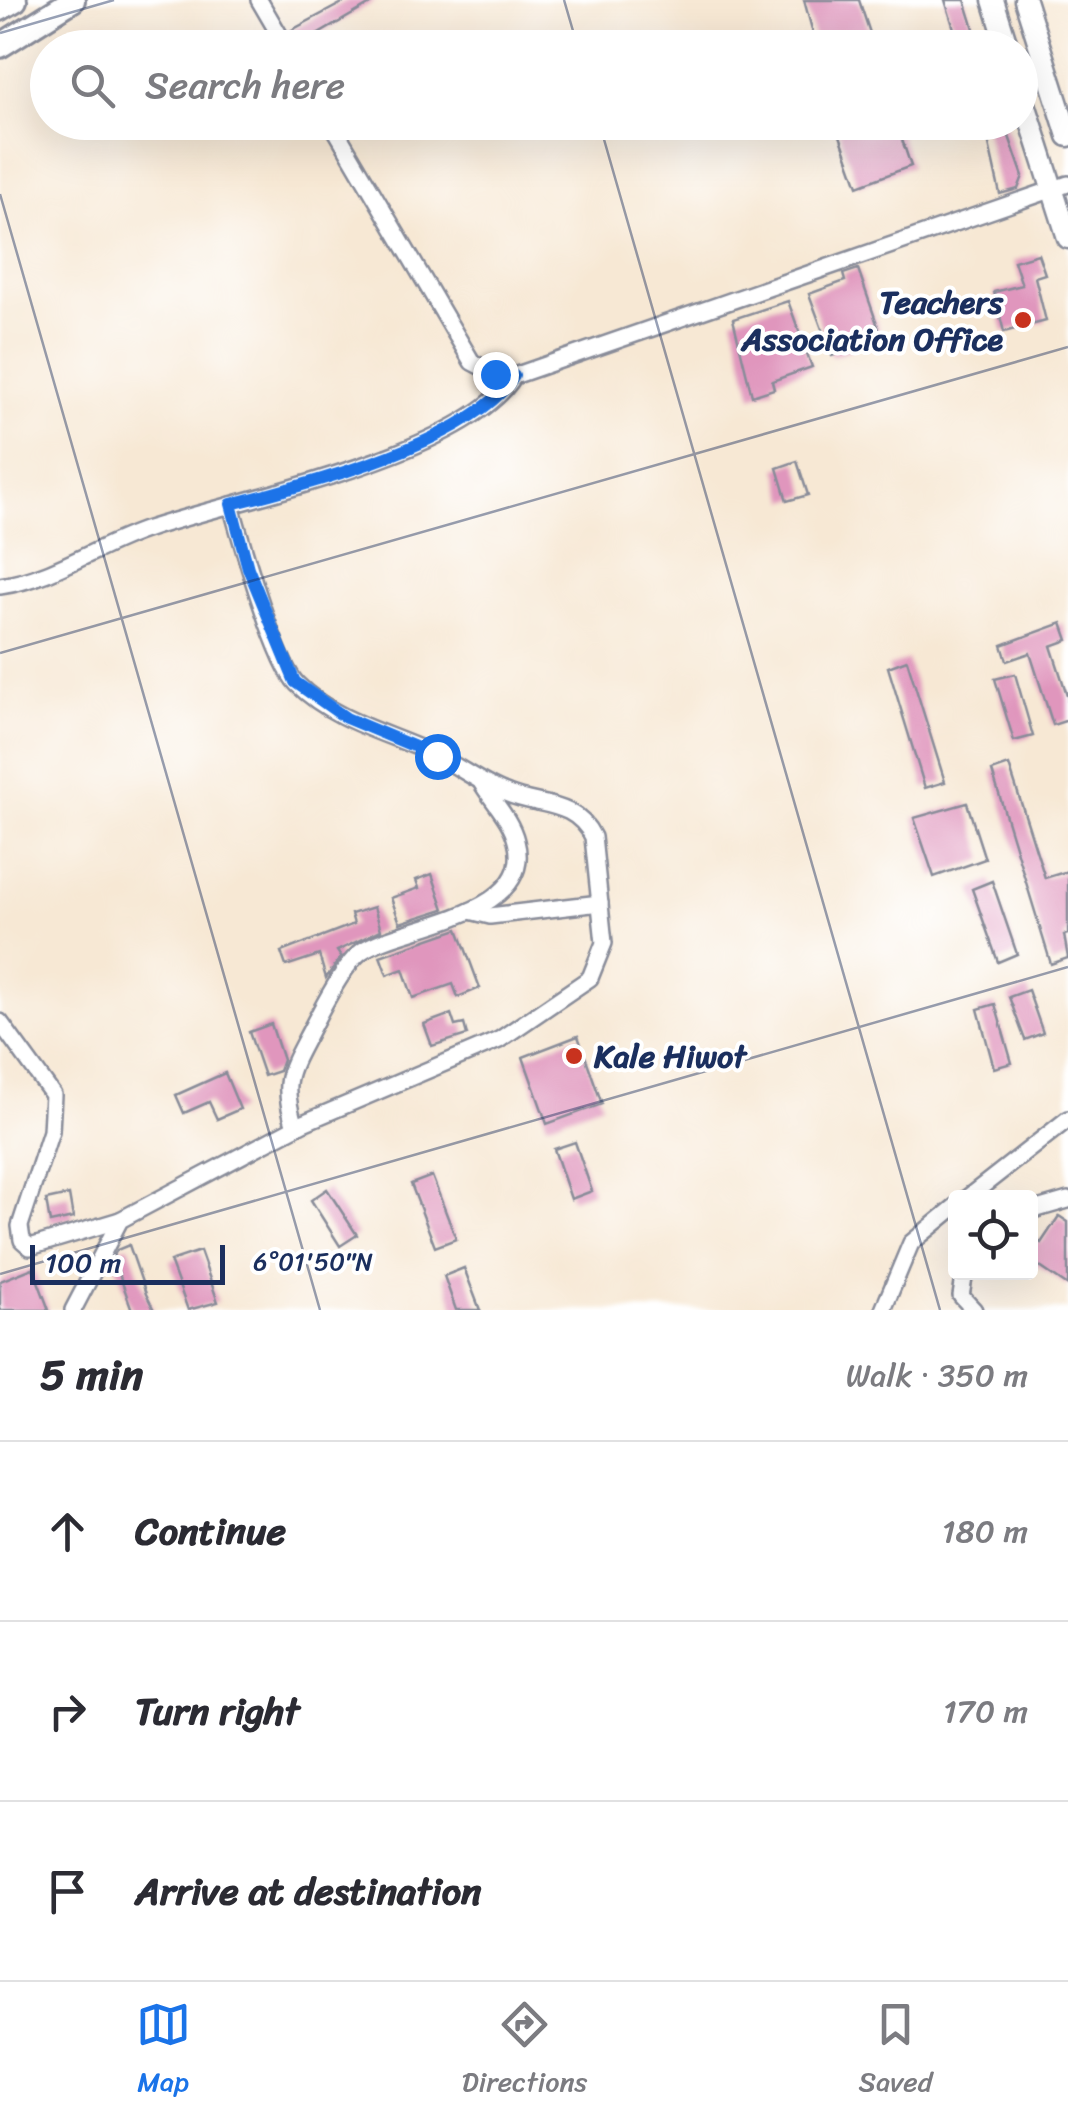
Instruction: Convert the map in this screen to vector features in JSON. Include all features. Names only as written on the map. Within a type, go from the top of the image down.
[{"type":"highway","points":[[0,10],[15,0]]},
{"type":"highway","points":[[0,46],[73,0]]},
{"type":"main road","points":[[993,0],[1002,30]]},
{"type":"main road","points":[[1025,0],[1038,30]]},
{"type":"main road","points":[[1038,30],[1059,79],[1068,136]]},
{"type":"main road","points":[[1038,132],[1060,186],[1068,238]]},
{"type":"street","points":[[260,0],[277,30]]},
{"type":"street","points":[[342,140],[472,362],[495,374],[514,376],[1060,186]]},
{"type":"street","points":[[0,586],[46,575],[147,529],[299,488],[465,424],[504,394],[514,376]]},
{"type":"street","points":[[0,1022],[53,1095],[51,1131],[20,1226],[22,1240],[30,1247],[120,1220],[296,1127],[499,1040],[590,978],[604,943],[593,836],[586,823],[554,804],[512,796],[437,756],[346,718],[295,682],[248,568],[231,504]]},
{"type":"street","points":[[296,1127],[287,1102],[287,1072],[324,1005],[360,952],[470,911],[507,881],[518,850],[510,824],[481,782]]},
{"type":"street","points":[[470,911],[490,916],[600,903]]},
{"type":"street","points":[[977,1190],[1068,1119]]},
{"type":"street","points":[[1038,1209],[1068,1200]]},
{"type":"street","points":[[883,1310],[911,1242],[948,1212]]},
{"type":"street","points":[[73,1310],[120,1220]]},
{"type":"street","points":[[964,1280],[961,1296],[974,1310]]},
{"type":"building","points":[[348,0],[377,0],[325,30],[292,30]]},
{"type":"building","points":[[804,0],[859,0],[869,30],[812,30]]},
{"type":"building","points":[[945,0],[965,0],[974,30],[954,30]]},
{"type":"building","points":[[842,140],[902,140],[911,166],[858,186]]},
{"type":"building","points":[[988,140],[1010,140],[1023,176],[1018,189],[1000,194]]},
{"type":"building","points":[[1038,254],[1045,274],[1035,277],[1046,321],[1004,332],[994,292],[1022,285],[1014,261]]},
{"type":"building","points":[[858,269],[882,338],[832,356],[809,294],[845,281],[843,274]]},
{"type":"building","points":[[788,301],[812,367],[772,381],[774,389],[752,396],[733,319]]},
{"type":"building","points":[[797,461],[808,495],[787,501],[777,468]]},
{"type":"building","points":[[1062,623],[1068,640],[1051,646],[1068,698],[1068,720],[1053,725],[1030,653],[1007,661],[1002,645]]},
{"type":"building","points":[[907,660],[945,782],[925,788],[888,667]]},
{"type":"building","points":[[1015,674],[1033,736],[1014,741],[995,679]]},
{"type":"building","points":[[1009,765],[1045,878],[1068,871],[1068,934],[1064,935],[1068,958],[1051,964],[992,771]]},
{"type":"building","points":[[967,803],[985,859],[934,877],[914,818]]},
{"type":"building","points":[[432,874],[444,909],[400,923],[391,898],[419,888],[416,880]]},
{"type":"building","points":[[992,881],[1017,954],[998,962],[972,889]]},
{"type":"building","points":[[374,907],[381,930],[337,951],[341,957],[326,978],[319,955],[286,966],[281,952],[354,924],[351,914]]},
{"type":"building","points":[[458,929],[480,988],[458,997],[453,984],[413,998],[403,969],[387,975],[380,956]]},
{"type":"building","points":[[1028,990],[1043,1033],[1025,1040],[1009,997]]},
{"type":"building","points":[[995,1004],[1012,1063],[994,1068],[978,1009]]},
{"type":"building","points":[[451,1014],[455,1026],[464,1024],[467,1035],[432,1046],[424,1024]]},
{"type":"building","points":[[271,1024],[283,1060],[279,1071],[264,1076],[249,1032]]},
{"type":"building","points":[[578,1036],[602,1104],[547,1124],[523,1057]]},
{"type":"building","points":[[225,1073],[240,1109],[217,1119],[209,1102],[184,1113],[176,1095]]},
{"type":"building","points":[[575,1142],[592,1191],[571,1199],[554,1149]]},
{"type":"building","points":[[432,1176],[456,1239],[435,1247],[411,1184]]},
{"type":"building","points":[[327,1189],[357,1235],[340,1246],[311,1200]]},
{"type":"building","points":[[69,1195],[73,1218],[50,1223],[46,1200]]},
{"type":"building","points":[[1059,1216],[1068,1222],[1068,1286],[1038,1265],[1038,1241],[1041,1243]]},
{"type":"building","points":[[129,1245],[154,1310],[132,1310],[113,1257],[117,1250]]},
{"type":"building","points":[[200,1251],[218,1302],[188,1310],[170,1261]]},
{"type":"building","points":[[33,1268],[49,1310],[0,1310],[0,1281]]},
{"type":"building","points":[[464,1268],[480,1310],[456,1310],[444,1276]]},
{"type":"place","name":"Teachers Association Office","points":[[1023,320]]},
{"type":"place","name":"Kale Hiwot","points":[[574,1056]]},
{"type":"route","points":[[437,756],[346,718],[295,682],[283,662],[248,568],[231,504],[299,488],[465,424],[504,394],[514,376],[495,374]]}]
